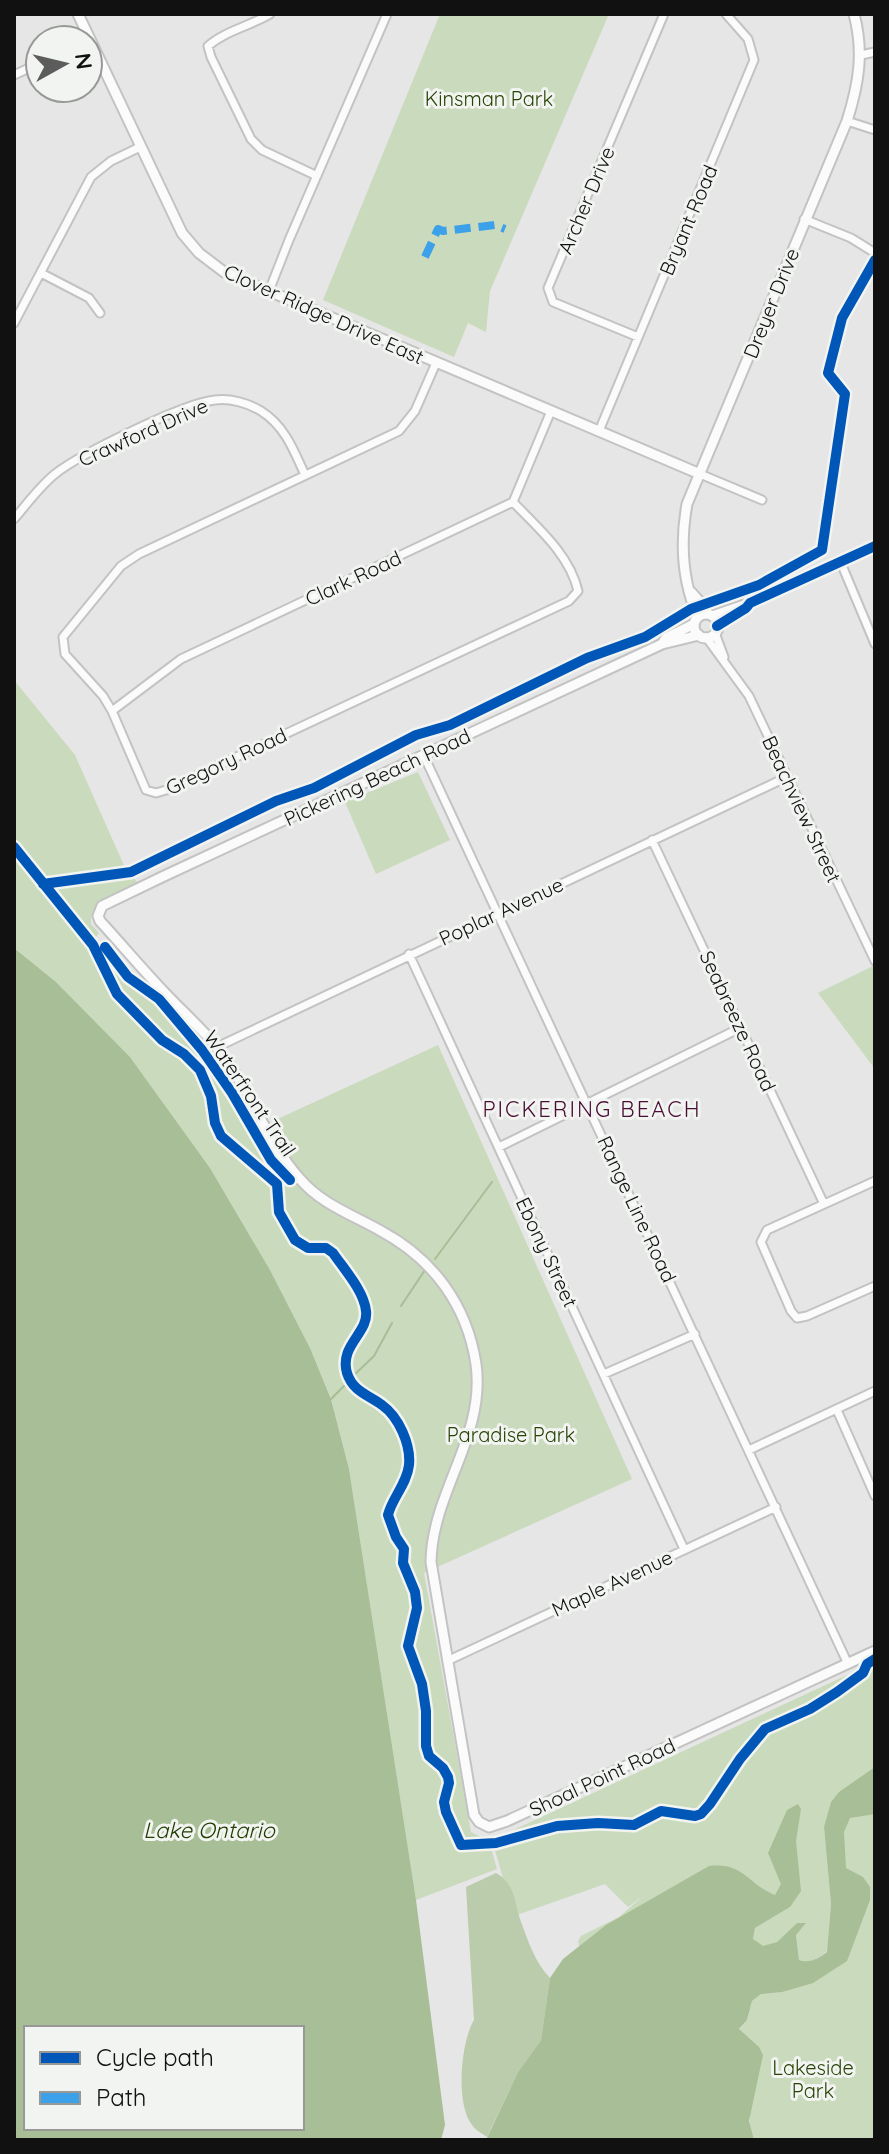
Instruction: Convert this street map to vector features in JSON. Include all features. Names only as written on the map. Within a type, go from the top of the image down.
[{"type":"street","points":[[270,14],[219,37],[208,46],[211,57],[251,139],[262,150],[317,176]]},
{"type":"street","points":[[269,291],[387,14]]},
{"type":"street","name":"Archer Drive","points":[[638,337],[553,302],[548,288],[664,14]]},
{"type":"street","name":"Bryant Road","points":[[599,431],[754,60],[748,39],[726,14]]},
{"type":"street","name":"Dreyer Drive","points":[[702,618],[699,601],[691,592],[683,565],[682,533],[687,504],[847,121],[859,77],[861,55],[854,14]]},
{"type":"street","points":[[861,55],[875,52]]},
{"type":"street","name":"Clover Ridge Drive East","points":[[104,71],[182,233],[199,253],[224,272],[700,474]]},
{"type":"street","points":[[847,121],[875,130]]},
{"type":"street","points":[[14,323],[91,177],[111,161],[140,147]]},
{"type":"street","points":[[804,219],[851,238],[875,253]]},
{"type":"street","points":[[41,273],[89,298],[100,313]]},
{"type":"street","name":"Gregory Road","points":[[436,363],[415,411],[399,431],[139,554],[121,566],[63,637],[65,654],[103,696],[112,711],[146,790],[156,793],[569,601],[578,591],[575,576],[559,551],[513,502]]},
{"type":"street","name":"Crawford Drive","points":[[14,519],[45,483],[71,463],[189,406],[214,400],[245,404],[270,418],[292,445],[305,475]]},
{"type":"street","points":[[513,502],[551,411]]},
{"type":"street","points":[[700,474],[762,500]]},
{"type":"street","name":"Clark Road","points":[[112,711],[181,659],[513,502]]},
{"type":"street","name":"Pickering Beach Road","points":[[662,644],[666,638],[702,618],[750,603],[875,546]]},
{"type":"street","points":[[841,563],[875,644]]},
{"type":"street","name":"Pickering Beach Road","points":[[217,1047],[100,921],[98,916],[102,906],[662,644],[709,633],[750,603]]},
{"type":"street","points":[[702,618],[709,633]]},
{"type":"street","points":[[702,618],[709,633]]},
{"type":"street","name":"Beachview Street","points":[[709,633],[749,696],[875,961]]},
{"type":"street","name":"Range Line Road","points":[[424,756],[848,1664]]},
{"type":"street","name":"Poplar Avenue","points":[[217,1047],[787,777]]},
{"type":"street","name":"Seabreeze Road","points":[[652,840],[823,1202]]},
{"type":"street","name":"Ebony Street","points":[[409,954],[684,1549]]},
{"type":"street","points":[[499,1147],[740,1028]]},
{"type":"street","points":[[217,1047],[299,1179],[331,1205],[382,1231],[425,1261],[445,1284],[466,1324],[477,1377],[475,1412],[469,1436],[441,1505],[431,1549],[433,1580],[447,1661]]},
{"type":"street","points":[[875,1181],[767,1230],[761,1242],[791,1311],[797,1318],[875,1286]]},
{"type":"street","points":[[604,1374],[695,1334]]},
{"type":"street","points":[[749,1450],[875,1391]]},
{"type":"street","points":[[837,1410],[875,1496]]},
{"type":"street","name":"Maple Avenue","points":[[447,1661],[776,1507]]},
{"type":"street","name":"Shoal Point Road","points":[[447,1661],[474,1815],[489,1827],[875,1651]]},
{"type":"green space","name":"Kinsman Park","points":[[440,14],[609,14],[490,291],[486,332],[468,323],[454,357],[323,300]]},
{"type":"green space","name":"Paradise Park","points":[[14,680],[75,755],[126,870],[139,884],[107,898],[95,908],[91,924],[99,933],[95,938],[107,950],[111,947],[212,1057],[256,1129],[438,1045],[632,1479],[424,1573],[471,1832],[489,1841],[497,1869],[416,1900],[349,1469],[331,1398],[310,1348],[270,1270],[210,1168],[130,1057],[56,982],[14,948]]},
{"type":"green space","points":[[418,772],[450,840],[376,874],[345,802]]},
{"type":"green space","points":[[875,965],[875,1069],[818,993]]},
{"type":"green space","points":[[875,1662],[875,1768],[824,1827],[831,1904],[827,1951],[821,1956],[810,1961],[799,1960],[796,1935],[805,1924],[797,1923],[777,1942],[763,1947],[753,1940],[755,1928],[790,1907],[788,1889],[768,1899],[580,1950],[578,1941],[581,1936],[619,1917],[643,1896],[628,1907],[605,1884],[514,1916],[492,1840]]},
{"type":"green space","name":"Lakeside Park","points":[[875,1773],[875,2140],[748,2140],[750,2118],[739,2030],[747,2020],[752,2001],[761,1994],[781,1992],[835,1952],[846,1808]]},
{"type":"shaded area","points":[[496,1873],[511,1888],[530,1944],[550,1978],[541,2040],[518,2072],[487,2137],[473,2127],[463,2103],[463,2057],[474,2020],[466,1887]]},
{"type":"water","name":"Lake Ontario","points":[[14,948],[56,982],[130,1057],[210,1168],[270,1270],[310,1348],[331,1399],[349,1469],[416,1900],[445,2125],[441,2140],[14,2140]]},
{"type":"water","points":[[875,1767],[875,1814],[850,1818],[844,1832],[846,1868],[863,1877],[870,1887],[870,1900],[847,1961],[813,1983],[761,1994],[752,2001],[747,2020],[739,2029],[759,2047],[763,2055],[749,2121],[754,2140],[486,2140],[518,2072],[541,2040],[550,1978],[563,1959],[606,1925],[709,1866],[730,1867],[775,1895],[781,1884],[768,1853],[787,1810],[798,1804],[801,1809],[796,1841],[801,1891],[790,1907],[755,1928],[753,1939],[763,1946],[777,1942],[797,1923],[806,1923],[796,1935],[799,1960],[810,1961],[827,1952],[831,1904],[824,1827],[831,1802],[839,1792]]},
{"type":"waterway","points":[[435,1259],[492,1182]]},
{"type":"waterway","points":[[401,1306],[425,1270]]},
{"type":"waterway","points":[[350,1379],[374,1356],[392,1323]]},
{"type":"waterway","points":[[331,1399],[347,1383]]},
{"type":"marked path","points":[[425,257],[438,229],[495,225],[505,229]]},
{"type":"cycle path","points":[[43,884],[131,872],[276,801],[314,788],[416,735],[450,725],[587,658],[645,637],[691,609],[759,585],[822,550],[845,394],[828,373],[842,318],[875,260]]},
{"type":"cycle path","points":[[717,626],[750,603],[875,546]]},
{"type":"cycle path","points":[[14,847],[93,945],[117,994],[162,1040],[184,1054],[200,1070],[211,1096],[215,1123],[221,1136],[277,1184],[279,1212],[295,1240],[308,1248],[326,1248],[333,1253],[362,1296],[366,1319],[347,1355],[347,1373],[357,1389],[394,1417],[408,1449],[408,1472],[388,1515],[404,1549],[403,1563],[415,1592],[417,1608],[408,1646],[422,1684],[426,1746],[429,1756],[448,1777],[444,1802],[461,1845],[496,1843],[557,1826],[598,1823],[634,1825],[661,1811],[695,1816],[701,1814],[765,1729],[810,1709],[837,1692],[863,1673],[867,1664],[875,1659]]},
{"type":"cycle path","name":"Waterfront Trail","points":[[105,947],[128,977],[159,999],[202,1050],[232,1093],[271,1160],[290,1180]]},
{"type":"district","name":"PICKERING BEACH","points":[[592,1109]]}]
